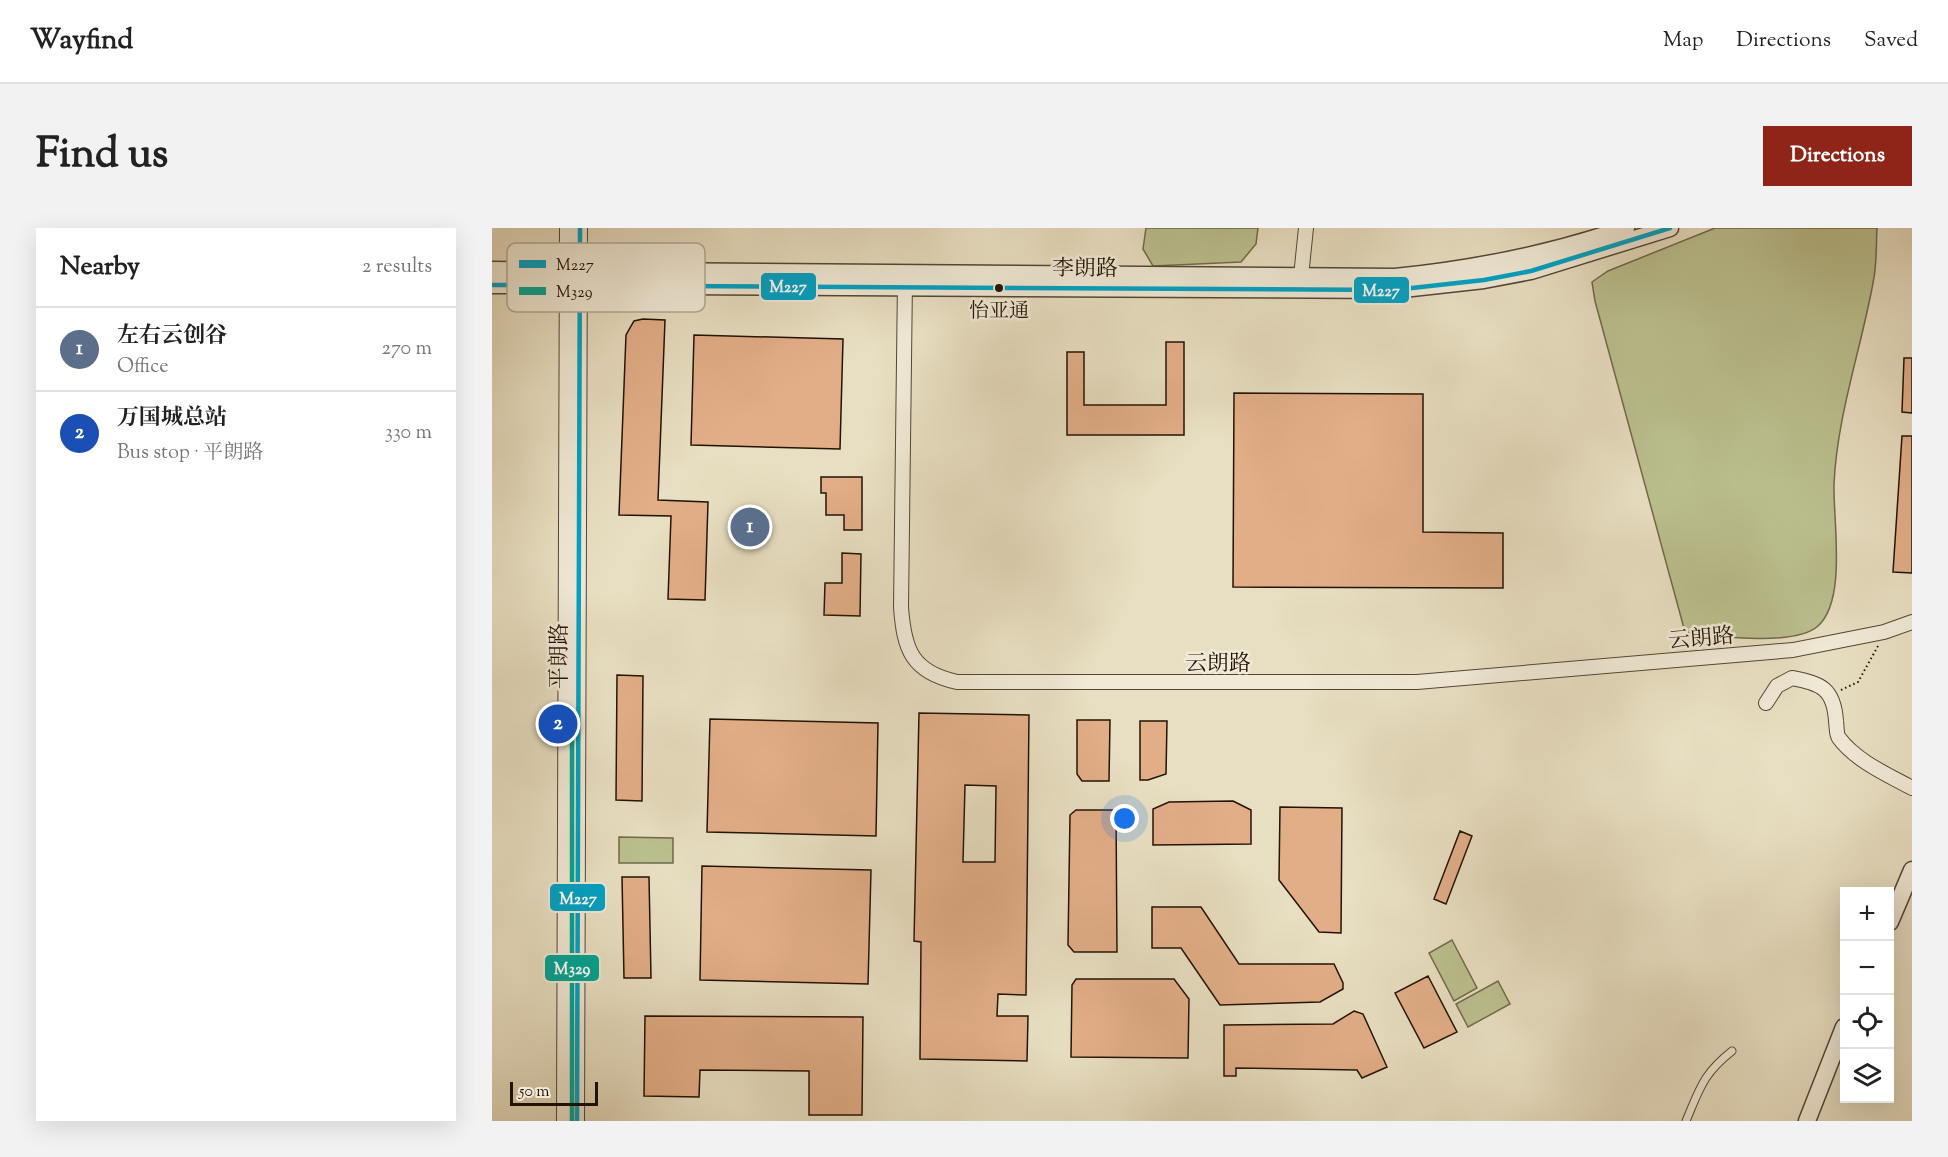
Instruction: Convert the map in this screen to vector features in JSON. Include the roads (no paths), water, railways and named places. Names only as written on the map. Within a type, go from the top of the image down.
[{"type":"street","name":"平朗路","points":[[567,228],[569,243]]},
{"type":"street","name":"平朗路","points":[[578,243],[580,228]]},
{"type":"street","points":[[1300,285],[1306,228]]},
{"type":"street","name":"李朗路","points":[[1300,285],[1482,267],[1588,241],[1626,228]]},
{"type":"street","name":"李朗路","points":[[705,280],[1300,285],[1394,290],[1485,280],[1587,256],[1670,228]]},
{"type":"street","name":"李朗路","points":[[492,270],[507,272]]},
{"type":"street","name":"云朗路","points":[[905,281],[902,619],[909,651],[920,667],[938,678],[957,682],[1417,682],[1793,650],[1884,632],[1912,622]]},
{"type":"street","name":"李朗路","points":[[492,285],[507,284]]},
{"type":"street","name":"平朗路","points":[[564,1121],[573,312]]},
{"type":"street","name":"平朗路","points":[[573,312],[577,1121]]},
{"type":"street","points":[[1766,703],[1777,686],[1792,678],[1821,685],[1831,696],[1837,736],[1848,748],[1882,772],[1912,788]]},
{"type":"street","points":[[1894,913],[1912,870]]},
{"type":"street","points":[[1807,1121],[1840,1039]]},
{"type":"lane","points":[[1686,1121],[1704,1078],[1712,1066],[1732,1051]]},
{"type":"place","name":"怡亚通","points":[[999,288]]},
{"type":"place","name":"左右云创谷","points":[[750,527]]},
{"type":"place","name":"万国城总站","points":[[558,724]]}]
